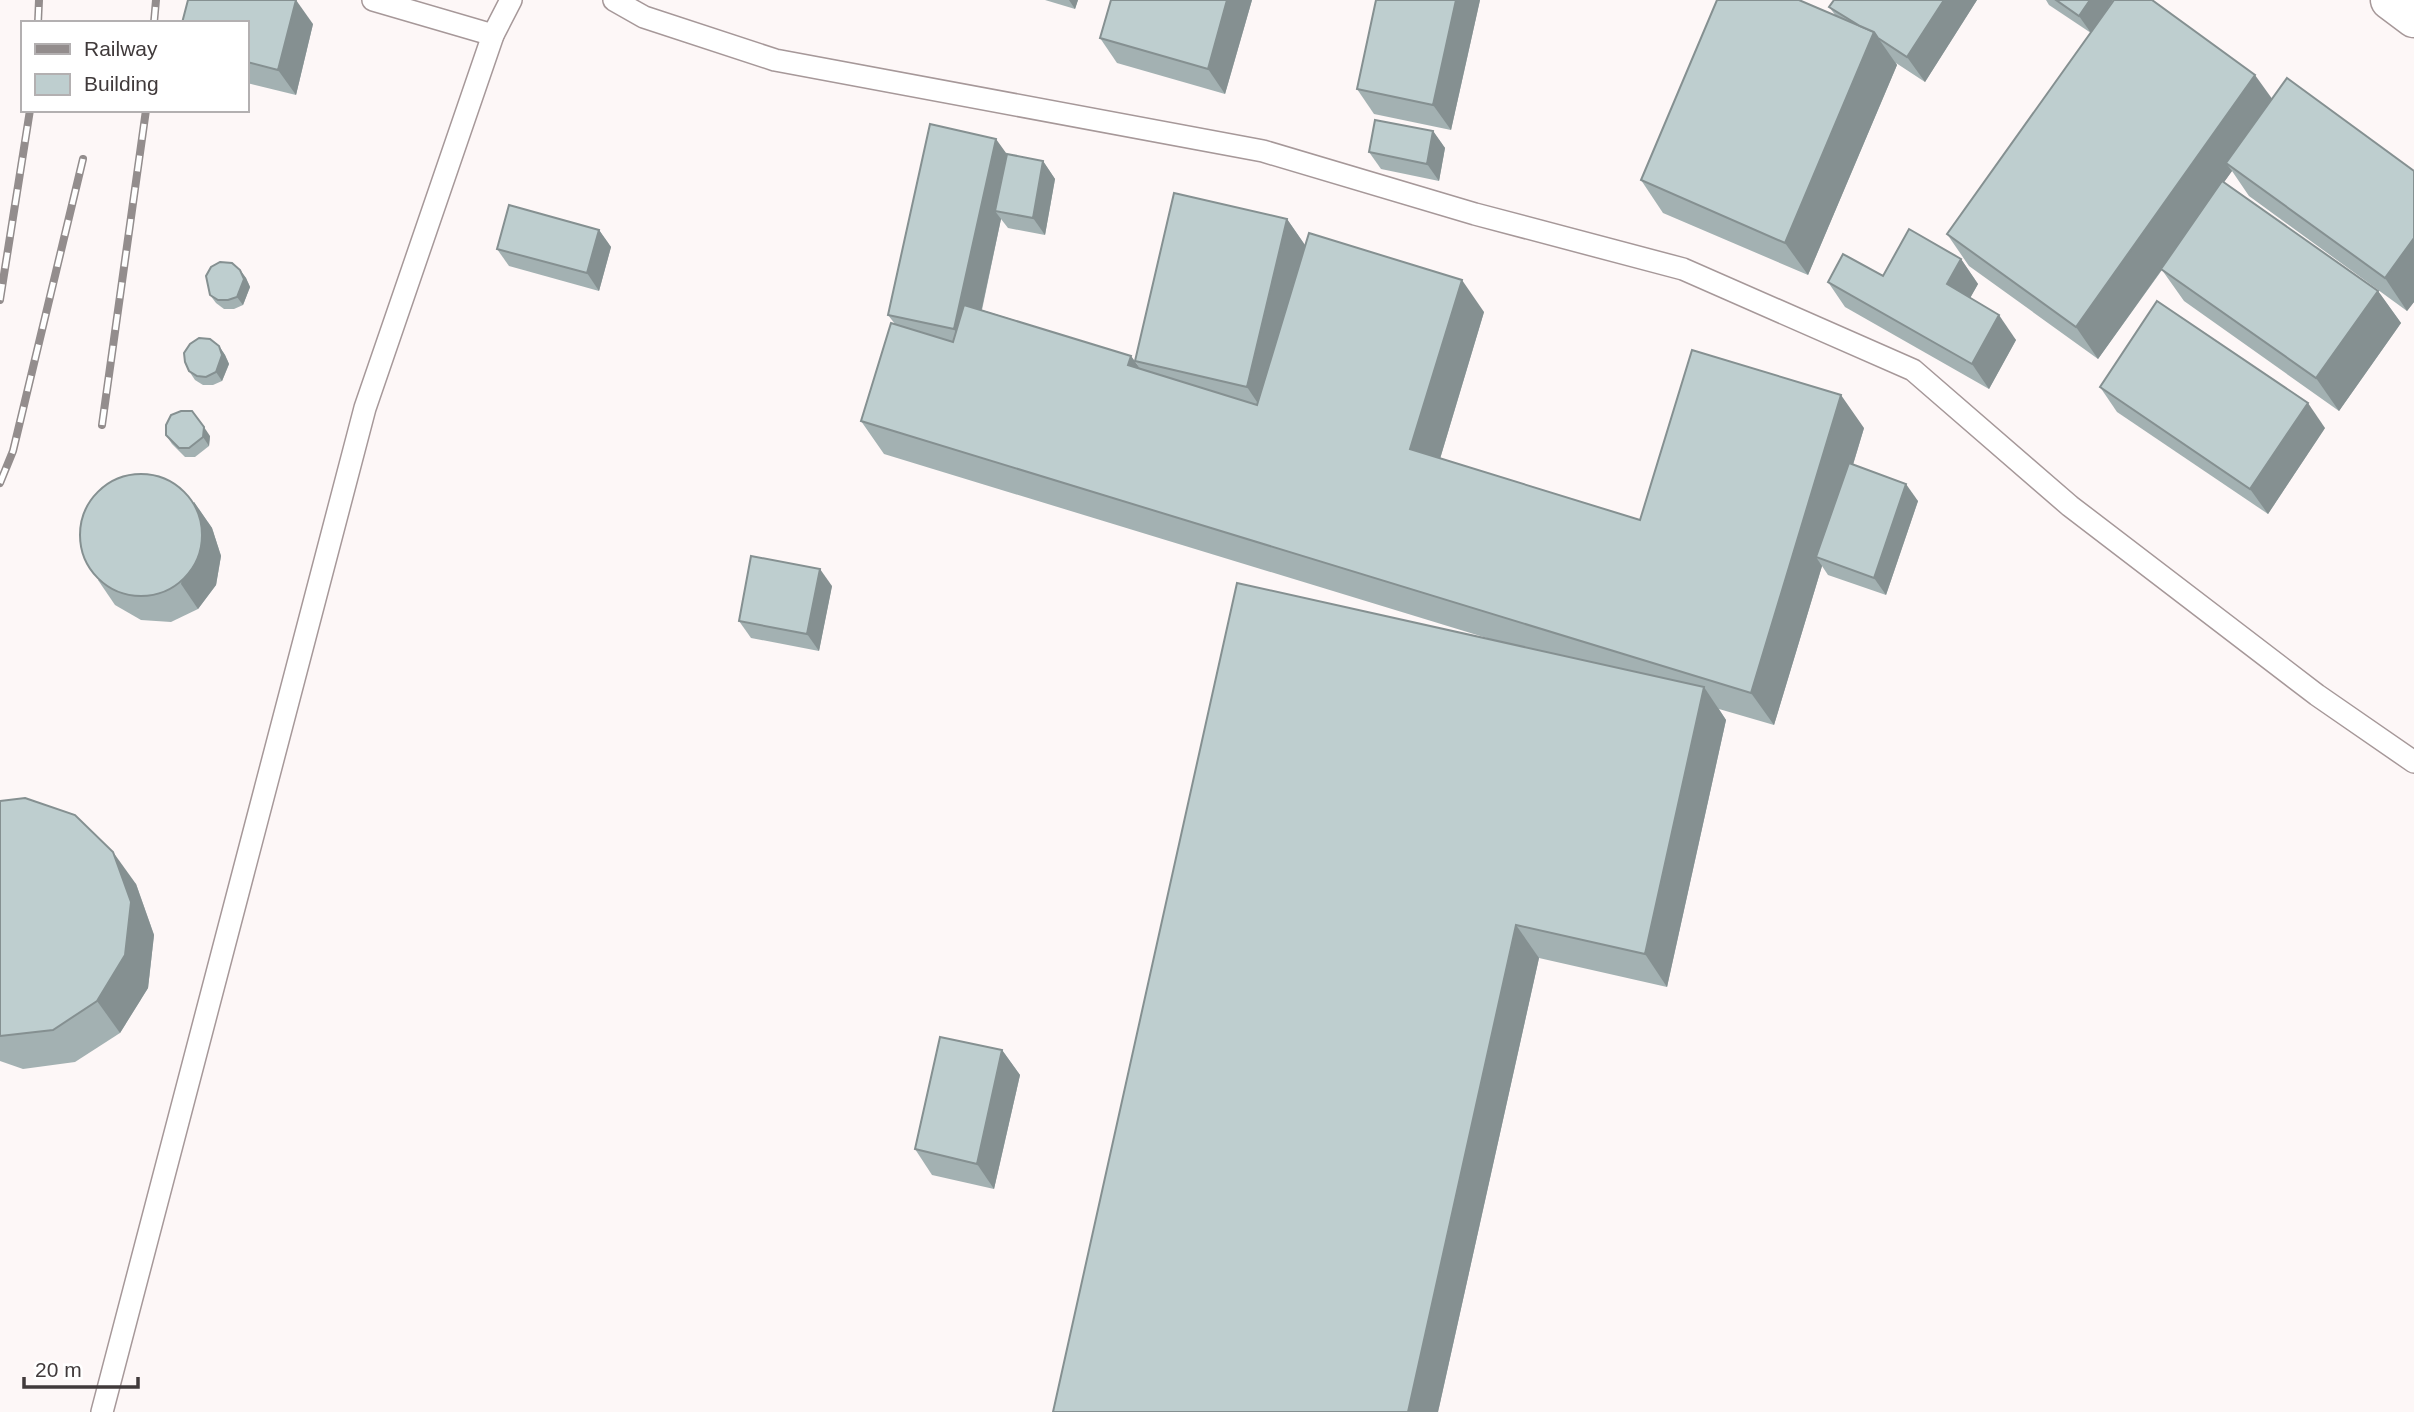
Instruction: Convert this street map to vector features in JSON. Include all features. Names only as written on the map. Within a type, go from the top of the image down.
[{"type":"highway","points":[[2390,0],[2414,18]]},
{"type":"lane","points":[[373,0],[494,35]]},
{"type":"lane","points":[[102,1412],[365,408],[494,35],[511,0]]},
{"type":"lane","points":[[614,0],[643,17],[775,60],[1263,151],[1475,214],[1683,270],[1913,370],[2070,506],[2316,695],[2414,762]]},
{"type":"building","points":[[188,0],[296,0],[278,70],[248,62],[248,21],[183,21]]},
{"type":"building","points":[[1111,0],[1227,0],[1208,69],[1100,38]]},
{"type":"building","points":[[1376,0],[1456,0],[1433,105],[1357,89]]},
{"type":"building","points":[[1717,0],[1799,0],[1874,32],[1785,243],[1641,180]]},
{"type":"building","points":[[1834,0],[1944,0],[1907,57],[1878,38],[1874,32],[1829,7]]},
{"type":"building","points":[[2056,0],[2090,0],[2079,16]]},
{"type":"building","points":[[2114,0],[2152,0],[2255,75],[2076,327],[1947,234]]},
{"type":"building","points":[[2287,78],[2414,171],[2414,238],[2385,278],[2226,163]]},
{"type":"building","points":[[1375,120],[1433,131],[1427,164],[1369,152]]},
{"type":"building","points":[[930,124],[996,139],[954,329],[888,315]]},
{"type":"building","points":[[1007,154],[1043,161],[1033,218],[995,211]]},
{"type":"building","points":[[2222,181],[2378,291],[2316,378],[2161,269]]},
{"type":"building","points":[[1174,193],[1287,219],[1247,387],[1135,361]]},
{"type":"building","points":[[509,205],[599,230],[587,273],[497,249]]},
{"type":"building","points":[[1909,229],[1961,259],[1947,284],[1999,315],[1972,364],[1828,282],[1843,254],[1883,276]]},
{"type":"building","points":[[1309,233],[1462,280],[1410,449],[1640,520],[1692,350],[1841,395],[1751,693],[861,421],[891,323],[953,342],[964,305],[1131,356],[1128,365],[1257,405]]},
{"type":"building","points":[[220,262],[232,263],[240,270],[244,279],[237,297],[218,300],[210,295],[206,276],[211,267]]},
{"type":"building","points":[[2157,301],[2308,403],[2250,489],[2100,387]]},
{"type":"building","points":[[199,338],[210,339],[219,346],[222,355],[216,372],[206,377],[189,371],[185,362],[184,353],[190,344]]},
{"type":"building","points":[[192,411],[204,427],[203,437],[189,448],[179,448],[166,435],[166,425],[171,415]]},
{"type":"building","points":[[1849,463],[1906,484],[1874,578],[1816,557]]},
{"type":"building","points":[[141,474],[164,478],[184,492],[198,512],[202,535],[198,558],[184,578],[164,592],[141,596],[118,592],[98,578],[84,558],[80,535],[84,512],[98,492],[118,478]]},
{"type":"building","points":[[751,556],[820,569],[807,634],[739,621]]},
{"type":"building","points":[[1237,583],[1704,687],[1645,954],[1516,925],[1408,1412],[1053,1412]]},
{"type":"building","points":[[25,798],[75,815],[113,852],[131,902],[125,955],[97,1001],[53,1030],[0,1036],[0,801]]},
{"type":"building","points":[[940,1037],[1002,1050],[977,1164],[915,1149]]},
{"type":"railway","points":[[38,21],[39,0]]},
{"type":"railway","points":[[154,21],[156,0]]},
{"type":"railway","points":[[0,300],[30,112]]},
{"type":"railway","points":[[102,425],[146,112]]},
{"type":"railway","points":[[0,483],[13,451],[83,159]]}]
